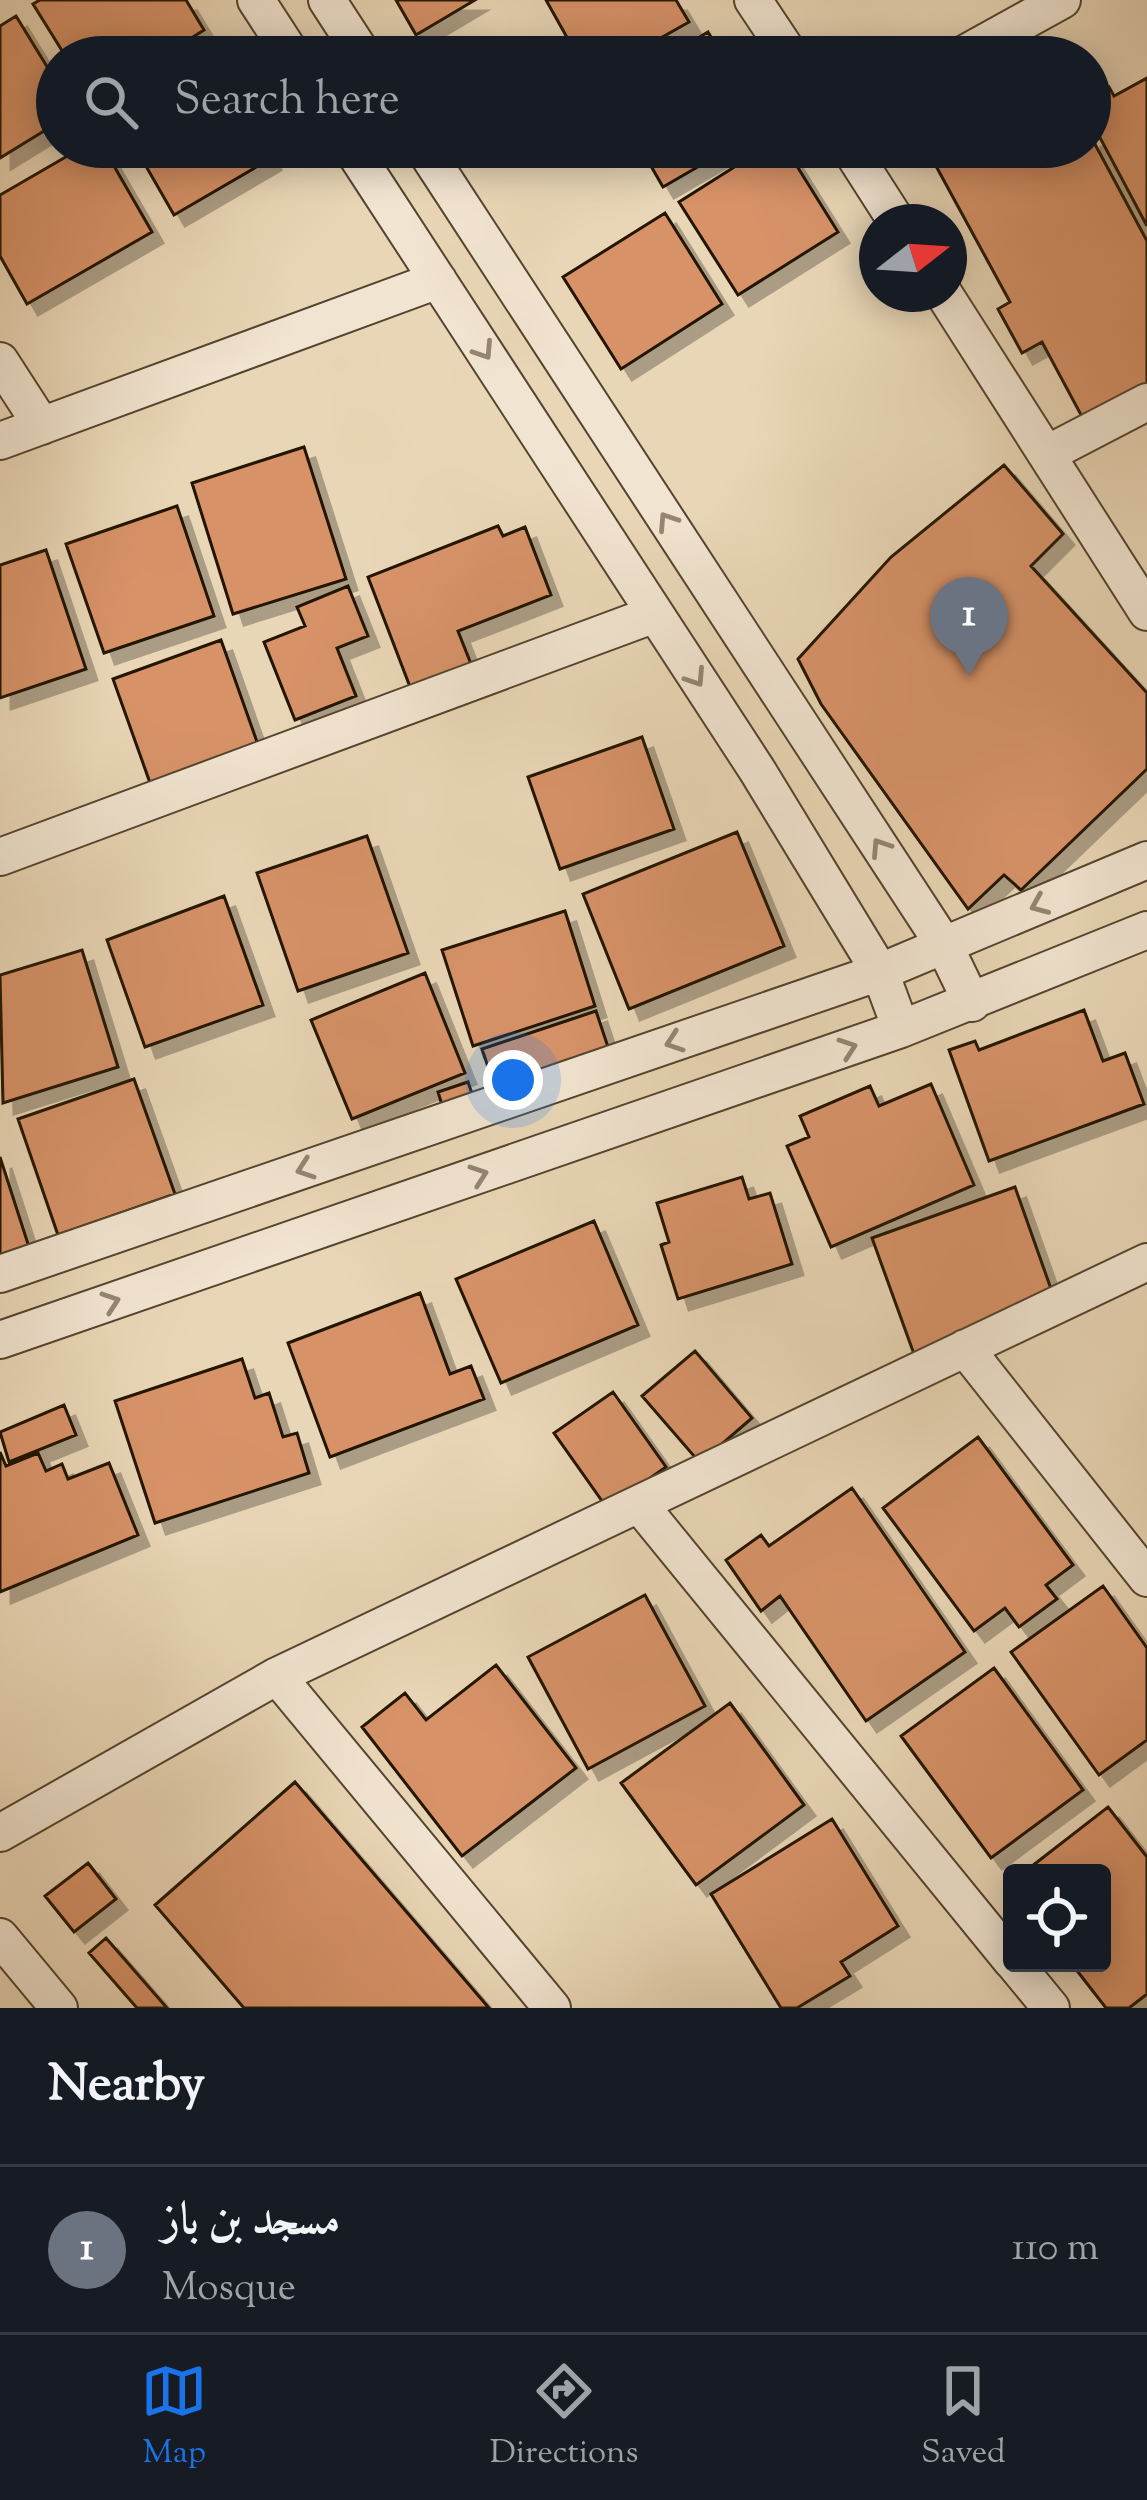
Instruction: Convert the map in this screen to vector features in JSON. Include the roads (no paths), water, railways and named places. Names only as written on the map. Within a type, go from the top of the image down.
[{"type":"street","points":[[256,0],[279,36]]},
{"type":"street","points":[[327,0],[350,36]]},
{"type":"street","points":[[753,0],[776,36]]},
{"type":"street","points":[[997,36],[1062,0]]},
{"type":"street","points":[[365,168],[757,770],[880,972],[902,1029]]},
{"type":"street","points":[[437,168],[944,945],[972,1003]]},
{"type":"street","points":[[862,168],[885,204]]},
{"type":"street","points":[[0,441],[438,280]]},
{"type":"street","points":[[956,312],[1147,612]]},
{"type":"street","points":[[0,361],[42,426]]},
{"type":"street","points":[[1047,454],[1147,402]]},
{"type":"street","points":[[0,857],[655,614]]},
{"type":"street","points":[[0,1274],[880,972],[1147,860]]},
{"type":"street","points":[[0,1340],[902,1029],[1147,930]]},
{"type":"street","points":[[0,1833],[277,1676],[1147,1262]]},
{"type":"street","points":[[965,1348],[1147,1578]]},
{"type":"street","points":[[639,1504],[1003,1950]]},
{"type":"street","points":[[277,1676],[551,2008]]},
{"type":"street","points":[[0,1937],[59,2008]]},
{"type":"street","points":[[1021,1972],[1051,2008]]},
{"type":"place","name":"مسجد بن باز","points":[[969,676]]}]
